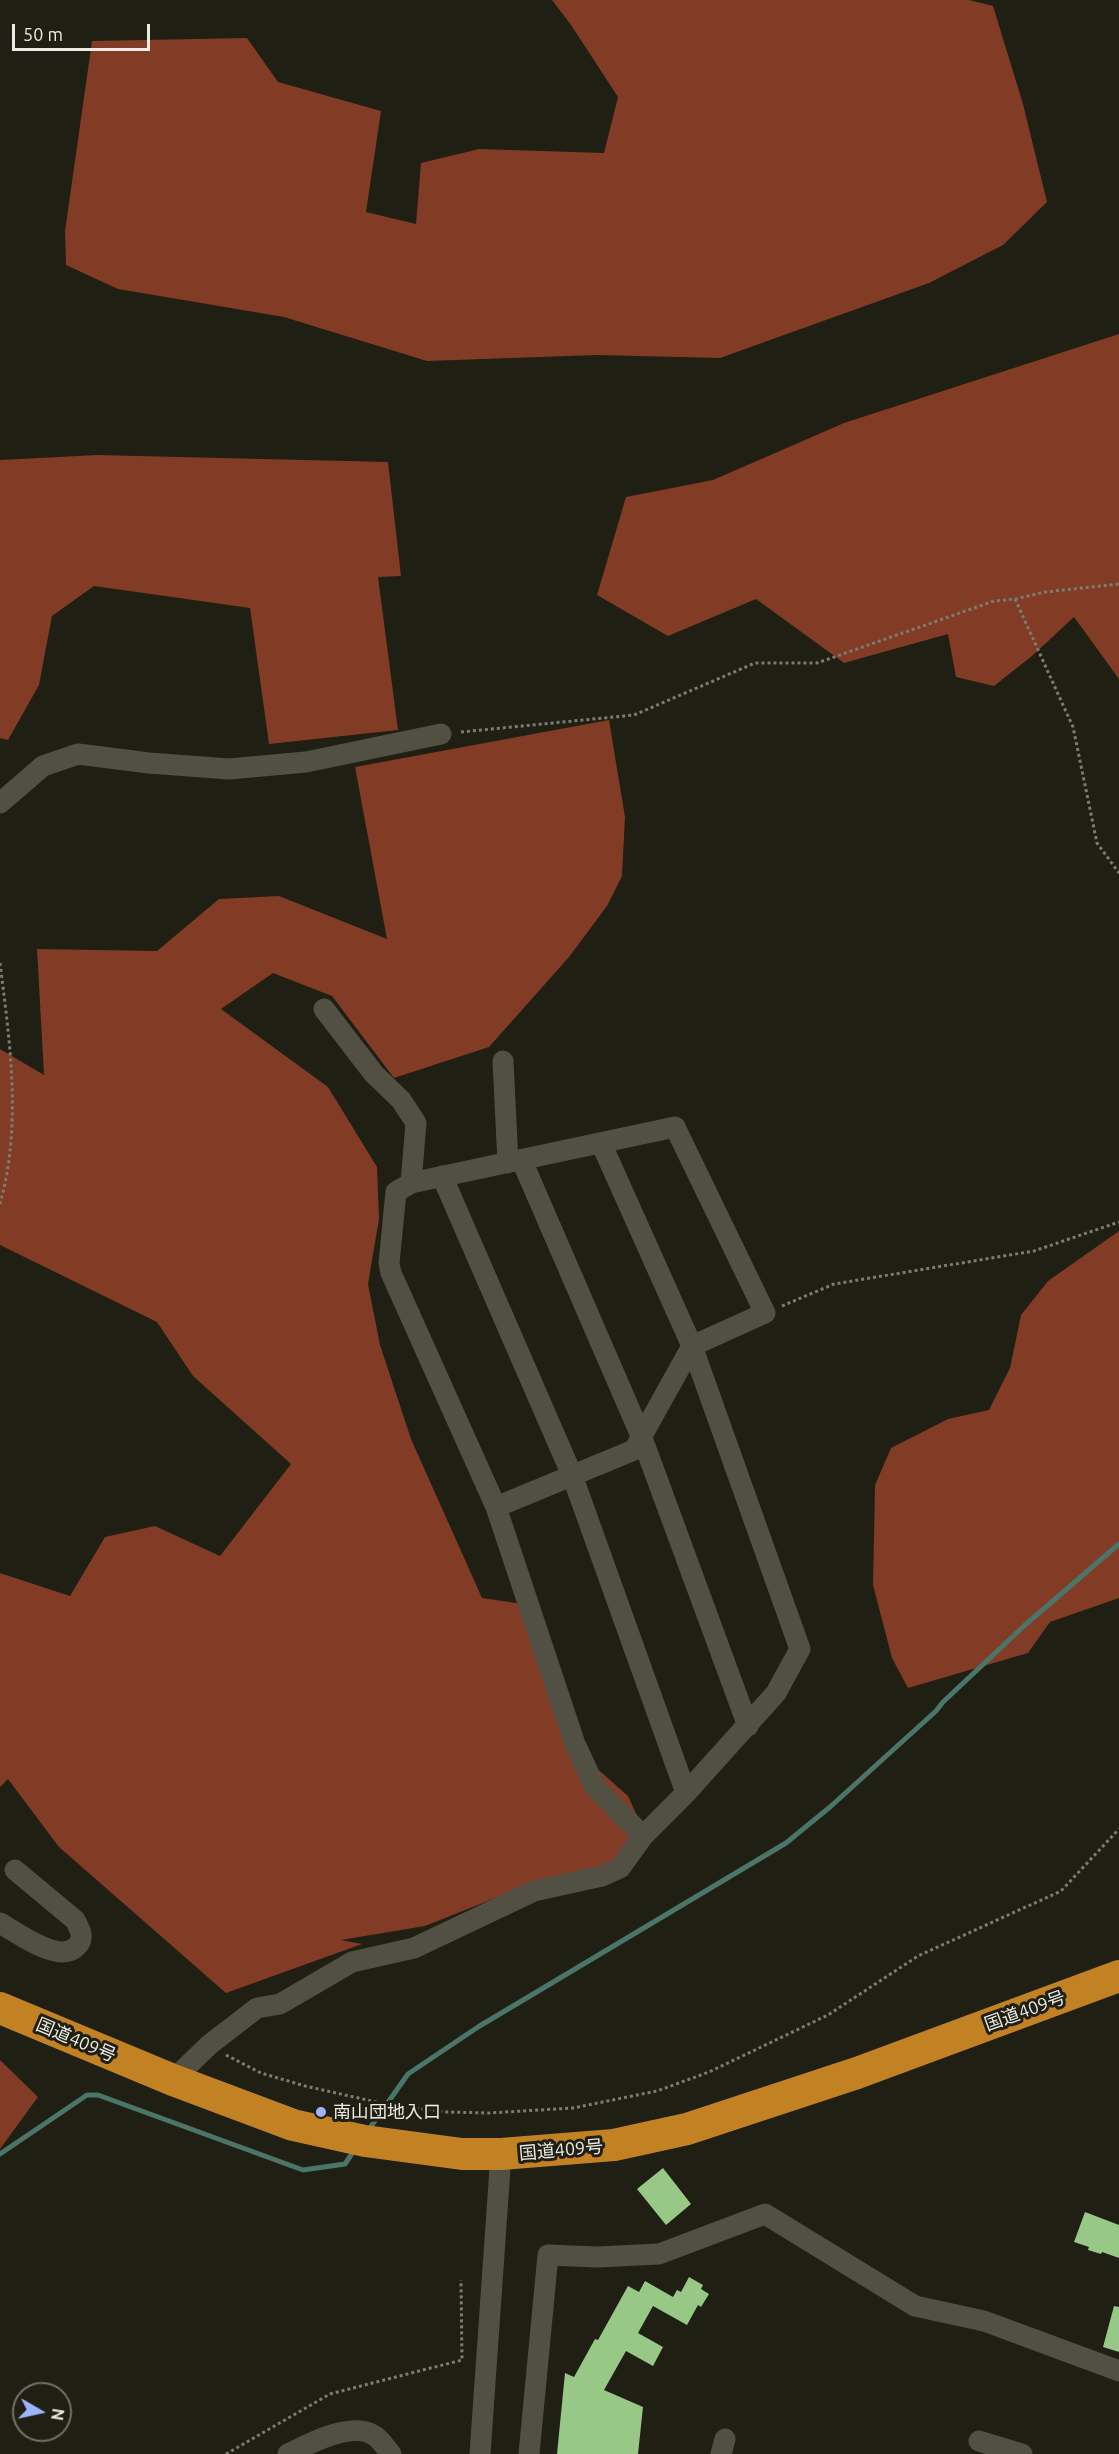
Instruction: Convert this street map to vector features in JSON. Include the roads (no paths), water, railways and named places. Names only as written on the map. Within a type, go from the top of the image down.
[{"type":"highway","name":"国道409号","points":[[0,2008],[173,2080],[293,2125],[365,2142],[462,2154],[501,2154],[614,2145],[687,2129],[857,2073],[1119,1976]]},
{"type":"street","points":[[0,803],[43,766],[78,754],[148,763],[229,769],[306,762],[441,734]]},
{"type":"street","points":[[324,1009],[374,1074],[401,1101],[416,1123],[411,1183]]},
{"type":"street","points":[[503,1061],[515,1162],[642,1438],[748,1726]]},
{"type":"street","points":[[496,1507],[634,1450],[692,1346],[765,1313],[675,1126],[411,1183],[396,1192],[389,1263],[391,1273],[496,1507],[580,1755],[595,1787],[643,1836]]},
{"type":"street","points":[[173,2080],[209,2045],[256,2008],[280,2004],[352,1962],[414,1948],[534,1892],[602,1876],[620,1868],[643,1836],[686,1793],[776,1693],[800,1649],[692,1346],[601,1143]]},
{"type":"street","points":[[442,1176],[572,1475],[686,1793]]},
{"type":"street","points":[[0,1923],[55,1953],[65,1953],[75,1949],[81,1942],[82,1931],[75,1920],[15,1870]]},
{"type":"street","points":[[480,2454],[501,2154]]},
{"type":"street","points":[[529,2454],[548,2255],[598,2257],[659,2254],[765,2214],[915,2306],[984,2321],[1119,2371]]},
{"type":"street","points":[[288,2454],[310,2443],[349,2430],[374,2435],[391,2454]]},
{"type":"street","points":[[979,2441],[1022,2454]]},
{"type":"waterway","points":[[367,2132],[408,2074],[478,2027],[786,1843],[830,1807],[936,1711],[1025,1625],[1119,1544]]},
{"type":"waterway","points":[[0,2154],[87,2095],[98,2095],[303,2170],[345,2164],[355,2149]]},
{"type":"place","name":"南山団地入口","points":[[321,2112]]}]
